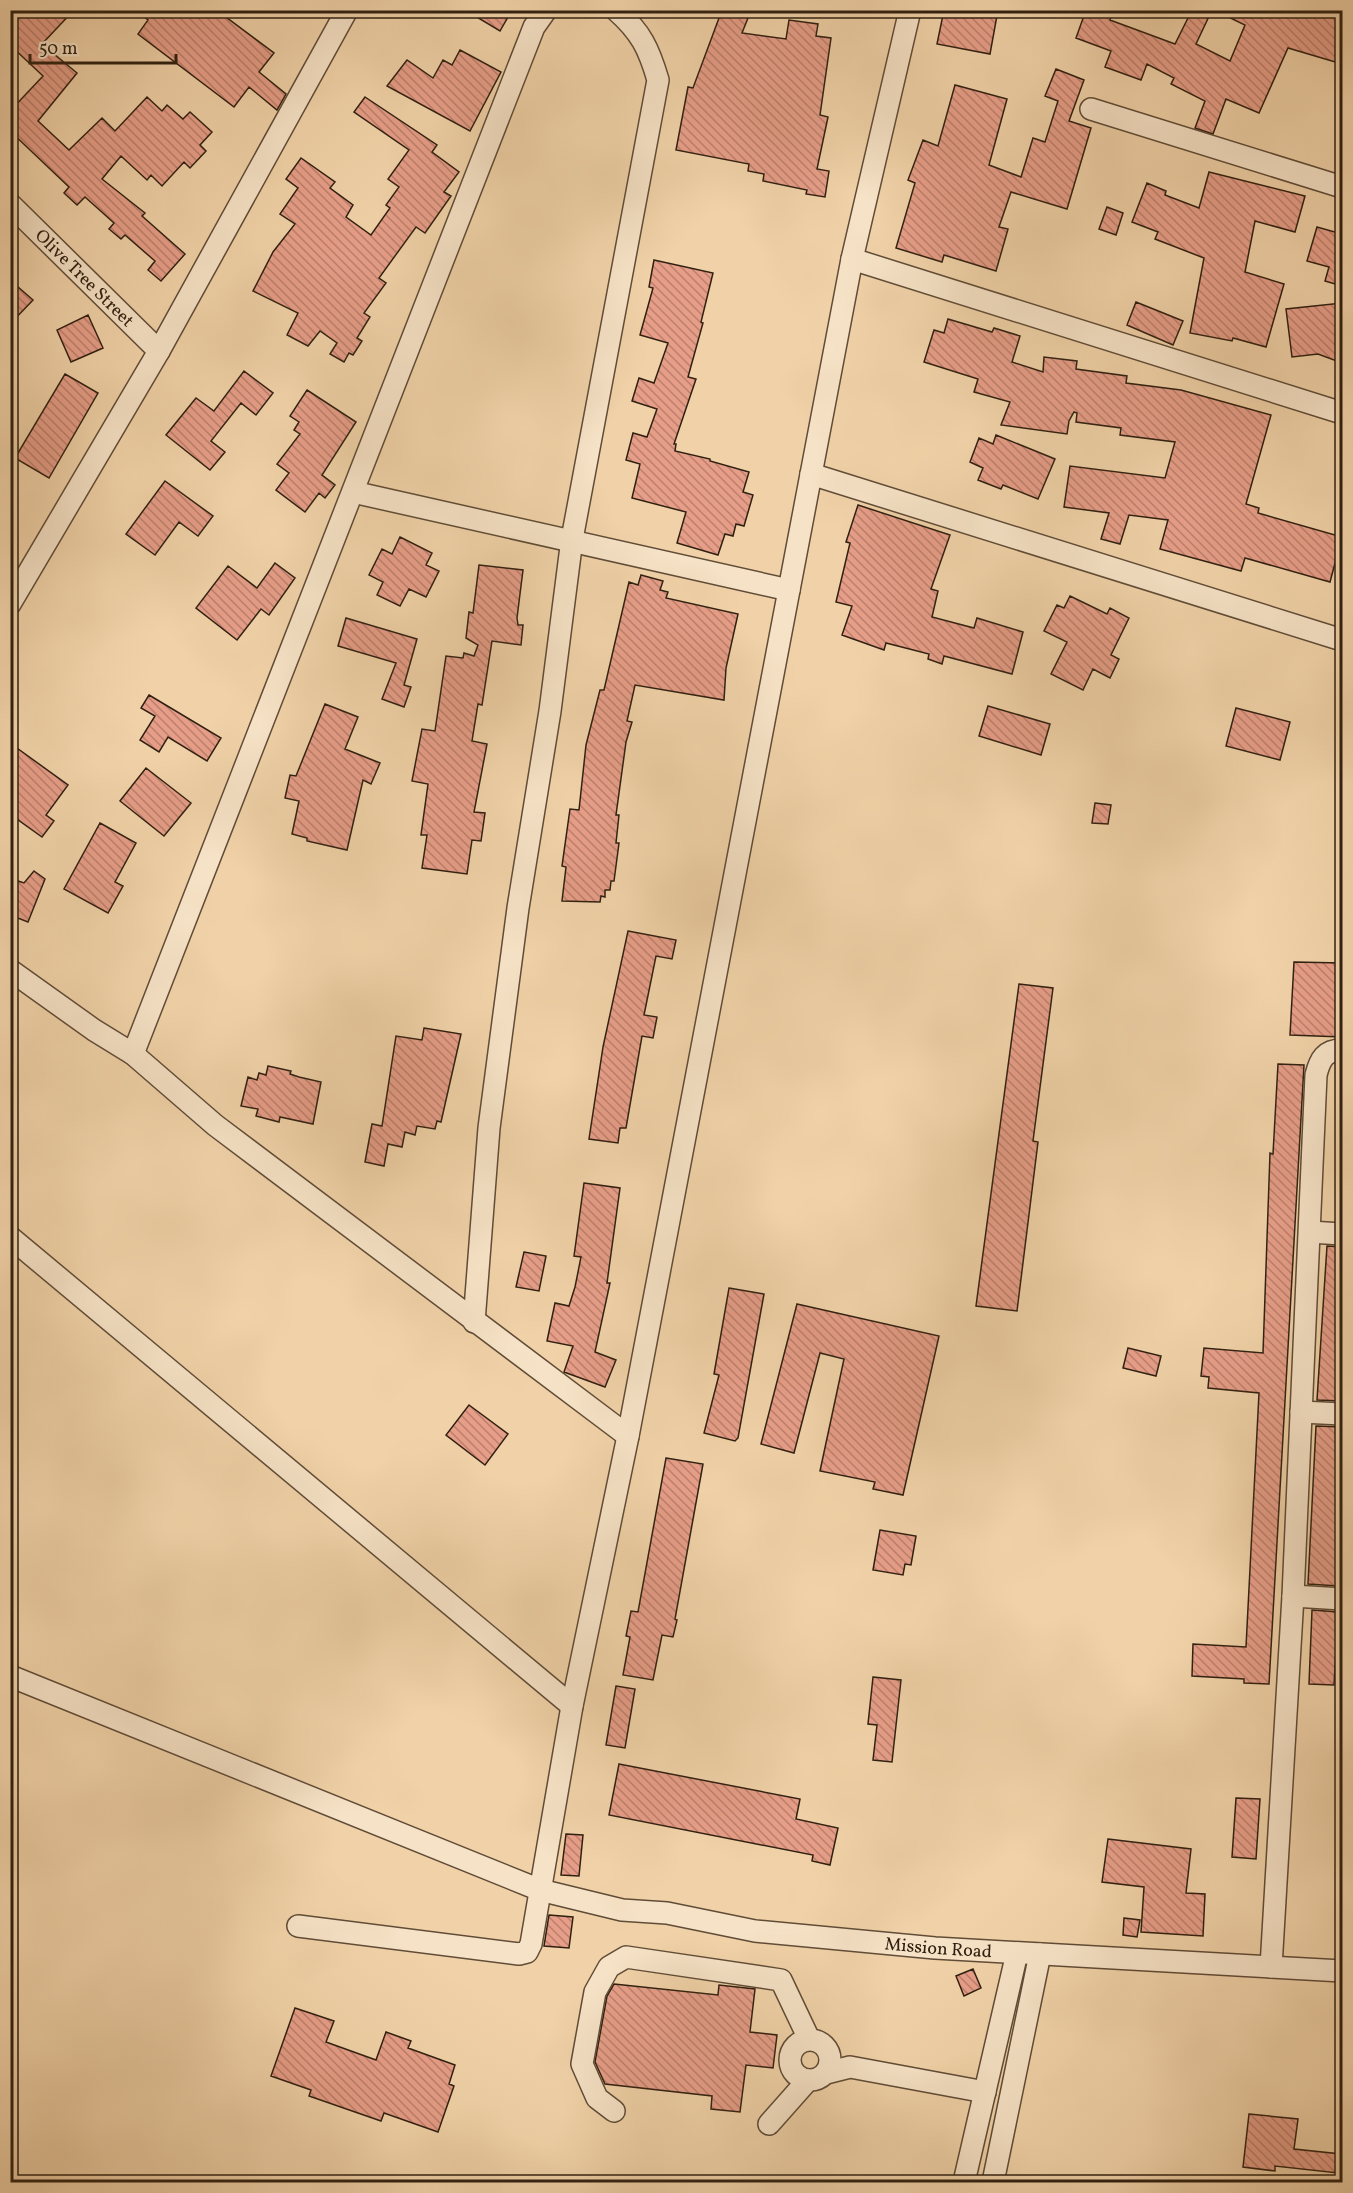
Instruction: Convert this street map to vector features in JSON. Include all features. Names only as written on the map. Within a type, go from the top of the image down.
[{"type":"street","points":[[10,604],[159,351],[347,10]]},
{"type":"street","points":[[133,1054],[534,27],[546,10]]},
{"type":"street","points":[[474,1322],[489,1128],[518,908],[550,711],[572,539],[658,80],[649,48],[629,22],[616,10]]},
{"type":"street","points":[[298,1926],[519,1954],[527,1952],[531,1944],[572,1706],[628,1436],[852,259],[910,10]]},
{"type":"street","points":[[1091,109],[1342,187]]},
{"type":"street","name":"Olive Tree Street","points":[[10,204],[159,351]]},
{"type":"street","points":[[852,259],[1342,413]]},
{"type":"street","points":[[811,474],[1342,640]]},
{"type":"street","points":[[353,492],[572,539],[789,590]]},
{"type":"street","points":[[10,970],[94,1030],[133,1054],[215,1125],[628,1436]]},
{"type":"street","points":[[1270,1967],[1293,1596],[1316,1074],[1320,1059],[1332,1050],[1342,1050]]},
{"type":"street","points":[[1310,1232],[1342,1234]]},
{"type":"street","points":[[10,1237],[572,1706]]},
{"type":"street","points":[[1301,1413],[1342,1414]]},
{"type":"street","points":[[1293,1596],[1342,1599]]},
{"type":"street","name":"Mission Road","points":[[10,1676],[540,1890],[622,1910],[667,1913],[755,1931],[935,1948],[1342,1971]]},
{"type":"street","points":[[964,2182],[1017,1953]]},
{"type":"street","points":[[993,2182],[1040,1954]]},
{"type":"street","points":[[614,2111],[597,2097],[582,2064],[595,1992],[609,1967],[626,1957],[781,1980],[808,2039]]},
{"type":"street","points":[[769,2124],[821,2069],[822,2043],[808,2039],[796,2044],[790,2056],[792,2069],[796,2074],[821,2069],[850,2067],[985,2092]]},
{"type":"building","points":[[19,10],[74,10],[42,44],[77,73],[38,121],[69,150],[102,118],[115,131],[147,97],[162,111],[167,105],[183,119],[190,112],[212,132],[200,145],[206,151],[190,168],[184,162],[162,186],[151,175],[147,180],[121,156],[102,179],[145,213],[142,216],[185,254],[161,281],[148,270],[155,261],[125,235],[121,239],[109,229],[114,223],[85,197],[77,205],[64,193],[69,187],[10,131],[10,111],[43,76],[10,45],[10,19]]},
{"type":"building","points":[[136,10],[231,10],[226,17],[274,53],[259,72],[286,94],[277,110],[249,87],[234,107],[138,34],[148,20]]},
{"type":"building","points":[[465,10],[512,10],[500,31]]},
{"type":"building","points":[[722,10],[748,18],[742,33],[786,39],[789,20],[818,24],[816,36],[831,38],[820,115],[828,117],[817,169],[829,171],[825,197],[806,194],[807,190],[763,181],[764,174],[748,171],[749,164],[676,150],[688,87],[693,88]]},
{"type":"building","points":[[944,10],[998,10],[990,54],[937,44]]},
{"type":"building","points":[[1086,10],[1114,10],[1110,20],[1175,44],[1192,10],[1212,10],[1196,44],[1230,61],[1245,25],[1214,10],[1342,10],[1342,64],[1288,48],[1259,113],[1226,99],[1213,134],[1195,128],[1205,101],[1171,84],[1174,78],[1147,64],[1141,80],[1105,67],[1111,51],[1076,38]]},
{"type":"building","points":[[460,50],[501,72],[470,131],[387,86],[407,60],[433,78],[443,60],[452,65]]},
{"type":"building","points":[[1056,69],[1084,80],[1069,121],[1091,128],[1067,209],[1011,192],[999,227],[1008,229],[996,271],[944,255],[942,262],[896,248],[915,183],[908,180],[923,140],[938,146],[955,85],[1007,99],[989,165],[1021,177],[1033,138],[1045,142],[1058,101],[1045,96]]},
{"type":"building","points":[[365,97],[437,145],[432,152],[459,172],[444,192],[451,196],[425,233],[416,227],[379,278],[386,283],[364,313],[370,317],[357,338],[362,341],[353,355],[349,353],[344,362],[330,354],[337,343],[320,331],[308,346],[287,335],[298,313],[253,291],[273,252],[295,224],[280,214],[298,188],[286,179],[301,158],[335,182],[330,188],[353,205],[346,217],[371,235],[390,208],[386,205],[399,187],[388,179],[409,150],[354,112]]},
{"type":"building","points":[[1209,172],[1305,196],[1295,232],[1255,221],[1245,272],[1284,284],[1266,347],[1233,338],[1232,341],[1190,333],[1204,258],[1155,239],[1158,232],[1132,222],[1147,183],[1166,191],[1165,195],[1199,208]]},
{"type":"building","points":[[1107,207],[1123,213],[1116,235],[1099,229]]},
{"type":"building","points":[[1317,227],[1342,234],[1342,286],[1325,281],[1329,267],[1307,261]]},
{"type":"building","points":[[654,260],[713,273],[701,322],[703,323],[688,377],[696,379],[674,444],[676,444],[675,451],[710,459],[710,461],[749,472],[743,492],[753,495],[744,526],[736,524],[733,536],[725,534],[718,555],[677,543],[686,512],[632,498],[640,464],[626,460],[633,433],[647,437],[657,409],[632,401],[639,378],[654,383],[668,343],[640,335],[653,288],[649,287]]},
{"type":"building","points":[[10,280],[33,300],[10,324]]},
{"type":"building","points":[[1136,302],[1183,321],[1173,345],[1127,325]]},
{"type":"building","points":[[1342,303],[1342,363],[1318,354],[1292,357],[1286,309]]},
{"type":"building","points":[[88,315],[103,348],[71,362],[57,330]]},
{"type":"building","points":[[948,319],[992,332],[994,328],[1020,336],[1012,362],[1043,372],[1044,357],[1077,361],[1076,369],[1127,376],[1126,383],[1181,390],[1271,415],[1246,504],[1259,508],[1258,513],[1342,537],[1330,582],[1245,558],[1241,571],[1160,549],[1168,520],[1129,515],[1120,544],[1101,539],[1109,513],[1064,507],[1070,466],[1165,478],[1175,442],[1120,435],[1121,428],[1076,422],[1077,413],[1074,412],[1069,421],[1067,434],[1001,425],[1010,402],[974,392],[978,379],[924,362],[934,330],[944,333]]},
{"type":"building","points":[[244,371],[273,393],[256,415],[241,403],[211,441],[225,452],[210,470],[166,435],[196,398],[214,411]]},
{"type":"building","points":[[65,374],[98,393],[49,478],[15,458]]},
{"type":"building","points":[[307,390],[356,422],[322,475],[335,485],[325,498],[319,493],[305,512],[276,490],[289,473],[277,464],[300,434],[294,430],[299,422],[290,416]]},
{"type":"building","points":[[996,435],[1055,459],[1038,499],[1003,485],[1001,489],[978,480],[983,468],[970,462],[979,438],[993,444]]},
{"type":"building","points":[[165,481],[213,516],[198,536],[179,522],[155,555],[126,534]]},
{"type":"building","points":[[858,505],[950,535],[931,589],[938,591],[932,617],[974,628],[977,618],[1023,632],[1012,674],[944,656],[942,664],[928,659],[929,654],[886,643],[884,650],[842,635],[852,606],[836,602],[850,543],[846,542]]},
{"type":"building","points":[[400,537],[432,553],[426,565],[439,571],[426,597],[409,589],[400,606],[377,595],[383,582],[369,575],[382,549],[392,554]]},
{"type":"building","points":[[275,563],[295,578],[269,615],[261,609],[237,640],[196,608],[228,566],[257,588]]},
{"type":"building","points":[[479,565],[523,570],[517,618],[518,625],[523,625],[521,645],[492,641],[482,705],[478,704],[472,741],[487,744],[474,812],[485,813],[481,841],[472,840],[467,874],[422,868],[427,835],[421,835],[428,784],[412,781],[422,729],[435,731],[446,656],[463,658],[464,653],[474,656],[478,645],[466,638],[469,612],[473,613]]},
{"type":"building","points":[[641,575],[663,581],[660,590],[668,592],[666,598],[738,614],[726,668],[724,700],[635,685],[627,721],[632,722],[626,742],[616,815],[619,815],[616,843],[619,843],[614,881],[611,881],[610,890],[605,890],[605,897],[601,896],[600,902],[562,901],[566,867],[562,866],[570,809],[579,810],[586,745],[600,690],[604,690],[629,582],[638,585]]},
{"type":"building","points":[[1070,596],[1107,614],[1110,608],[1129,618],[1111,655],[1119,659],[1110,678],[1093,669],[1083,690],[1051,674],[1067,642],[1044,631],[1057,605],[1064,608]]},
{"type":"building","points":[[346,618],[417,639],[404,685],[411,687],[404,707],[382,699],[396,663],[338,646]]},
{"type":"building","points":[[149,695],[221,738],[207,761],[168,737],[159,752],[140,740],[155,716],[141,708]]},
{"type":"building","points":[[325,704],[358,717],[345,749],[380,763],[371,784],[363,780],[347,850],[307,841],[307,838],[292,834],[299,801],[285,798],[290,775],[296,776]]},
{"type":"building","points":[[988,706],[1050,724],[1041,755],[979,736]]},
{"type":"building","points":[[1236,708],[1290,722],[1280,760],[1226,746]]},
{"type":"building","points":[[10,743],[68,785],[46,815],[54,821],[42,837],[10,814]]},
{"type":"building","points":[[146,768],[191,803],[164,836],[120,801]]},
{"type":"building","points":[[1095,803],[1111,805],[1108,824],[1092,823]]},
{"type":"building","points":[[100,823],[136,843],[115,882],[123,886],[108,913],[64,889]]},
{"type":"building","points":[[34,871],[45,879],[28,922],[10,915],[10,900],[18,881],[24,883]]},
{"type":"building","points":[[628,931],[676,940],[672,959],[656,956],[644,1015],[657,1017],[653,1038],[642,1036],[626,1128],[620,1128],[618,1143],[589,1139],[603,1047]]},
{"type":"building","points":[[1294,962],[1342,963],[1342,1037],[1290,1035]]},
{"type":"building","points":[[1019,984],[1053,988],[1033,1141],[1038,1142],[1017,1311],[976,1306]]},
{"type":"building","points":[[424,1028],[461,1034],[441,1122],[437,1121],[435,1129],[417,1126],[415,1135],[405,1132],[402,1147],[388,1144],[384,1166],[365,1162],[372,1124],[382,1126],[396,1036],[422,1040]]},
{"type":"building","points":[[1278,1064],[1304,1065],[1269,1684],[1244,1683],[1244,1679],[1192,1676],[1193,1644],[1246,1647],[1259,1393],[1208,1388],[1209,1377],[1201,1376],[1204,1348],[1263,1353],[1270,1153],[1273,1154]]},
{"type":"building","points":[[268,1066],[291,1071],[290,1074],[321,1082],[313,1124],[280,1117],[279,1122],[256,1116],[258,1109],[241,1106],[248,1077],[257,1080],[259,1073],[266,1075]]},
{"type":"building","points":[[584,1183],[620,1188],[607,1283],[610,1283],[595,1352],[616,1360],[605,1387],[564,1372],[573,1346],[547,1341],[555,1303],[569,1306],[575,1287],[581,1257],[574,1256]]},
{"type":"building","points":[[1327,1246],[1342,1247],[1342,1401],[1317,1400]]},
{"type":"building","points":[[524,1252],[546,1256],[539,1291],[516,1287]]},
{"type":"building","points":[[729,1288],[764,1294],[738,1438],[735,1441],[704,1433],[719,1375],[714,1374]]},
{"type":"building","points":[[797,1304],[939,1336],[903,1495],[873,1489],[875,1482],[820,1471],[844,1359],[820,1353],[794,1453],[761,1444]]},
{"type":"building","points":[[1128,1348],[1161,1356],[1156,1376],[1123,1368]]},
{"type":"building","points":[[469,1405],[508,1434],[485,1465],[446,1435]]},
{"type":"building","points":[[1316,1426],[1342,1427],[1342,1516],[1338,1586],[1308,1584]]},
{"type":"building","points":[[666,1458],[703,1464],[675,1619],[677,1620],[673,1637],[662,1635],[653,1680],[623,1675],[630,1637],[626,1636],[631,1611],[638,1612]]},
{"type":"building","points":[[880,1530],[916,1536],[911,1565],[905,1564],[903,1575],[873,1570]]},
{"type":"building","points":[[1312,1610],[1338,1612],[1334,1685],[1309,1684]]},
{"type":"building","points":[[873,1677],[901,1680],[892,1762],[873,1760],[877,1725],[868,1724]]},
{"type":"building","points":[[616,1686],[635,1689],[625,1748],[606,1745]]},
{"type":"building","points":[[619,1764],[800,1799],[796,1819],[838,1828],[830,1865],[812,1861],[813,1855],[609,1815]]},
{"type":"building","points":[[1236,1798],[1260,1799],[1256,1859],[1232,1857]]},
{"type":"building","points":[[566,1834],[583,1835],[579,1876],[561,1875]]},
{"type":"building","points":[[1108,1839],[1191,1849],[1186,1893],[1205,1894],[1203,1936],[1141,1932],[1144,1887],[1102,1882]]},
{"type":"building","points":[[549,1915],[573,1917],[569,1948],[544,1946]]},
{"type":"building","points":[[1124,1918],[1140,1920],[1137,1937],[1123,1935]]},
{"type":"building","points":[[973,1969],[981,1988],[964,1996],[956,1976]]},
{"type":"building","points":[[614,1984],[718,1995],[719,1985],[755,1989],[750,2032],[777,2035],[773,2068],[746,2065],[740,2112],[711,2109],[712,2096],[605,2084],[595,2062],[607,1996]]},
{"type":"building","points":[[295,2008],[334,2021],[326,2042],[376,2060],[386,2032],[411,2041],[408,2048],[455,2065],[449,2084],[454,2086],[438,2132],[384,2113],[381,2121],[309,2096],[311,2090],[271,2076]]},
{"type":"building","points":[[1249,2114],[1298,2119],[1294,2149],[1341,2154],[1338,2173],[1275,2166],[1275,2171],[1243,2167]]}]
